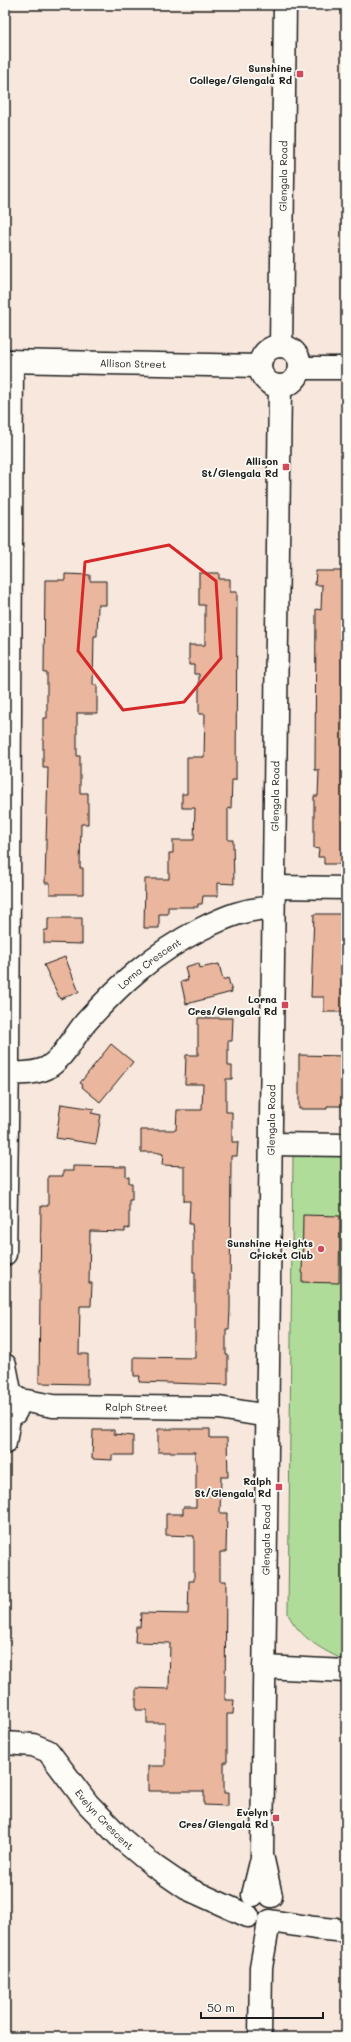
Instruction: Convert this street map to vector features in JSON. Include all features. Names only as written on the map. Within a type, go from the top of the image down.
[{"type":"street","name":"Glengala Road","points":[[281,346],[284,5]]},
{"type":"street","points":[[281,346],[294,352],[298,358],[300,368],[293,381],[280,386],[266,380],[262,375],[260,366],[261,359],[266,352],[272,348],[281,346]]},
{"type":"street","points":[[5,1254],[8,1067],[8,361]]},
{"type":"street","name":"Allison Street","points":[[8,361],[260,366]]},
{"type":"street","points":[[300,368],[346,368]]},
{"type":"street","name":"Glengala Road","points":[[260,2037],[280,386]]},
{"type":"street","name":"Lorna Crescent","points":[[8,1067],[54,1062],[103,1002],[129,978],[170,945],[220,920],[274,898],[346,888]]},
{"type":"street","points":[[271,1144],[346,1145]]},
{"type":"street","points":[[5,1365],[10,1405],[5,1443]]},
{"type":"street","name":"Ralph Street","points":[[10,1405],[219,1408],[268,1407]]},
{"type":"street","points":[[264,1667],[346,1671]]},
{"type":"street","name":"Evelyn Crescent","points":[[5,1743],[33,1745],[48,1751],[88,1804],[123,1840],[172,1879],[186,1888],[211,1898],[261,1909]]},
{"type":"street","points":[[261,1909],[312,1927],[346,1931]]},
{"type":"highlighted area","points":[[169,545],[216,581],[221,658],[184,702],[123,710],[78,651],[85,562]]},
{"type":"green space","points":[[346,1154],[346,1661],[320,1648],[305,1637],[288,1614],[293,1157],[297,1155]]},
{"type":"building","points":[[316,571],[346,571],[345,864],[324,864],[324,857],[318,857],[319,849],[314,848],[314,796],[318,796],[319,770],[315,770],[316,609],[321,610],[322,585],[315,585]]},
{"type":"building","points":[[199,573],[219,573],[219,579],[230,579],[230,592],[237,592],[236,780],[232,780],[231,809],[228,808],[228,840],[233,840],[234,884],[218,883],[218,896],[203,896],[202,904],[198,904],[198,907],[168,907],[168,914],[159,914],[159,928],[144,928],[145,879],[169,879],[169,853],[173,853],[173,840],[194,840],[195,808],[182,808],[182,794],[187,794],[187,757],[204,757],[205,714],[199,714],[199,674],[194,674],[194,665],[189,665],[189,645],[205,645],[205,605],[199,605]]},
{"type":"building","points":[[65,574],[90,575],[90,581],[106,581],[106,605],[98,605],[97,636],[94,636],[93,685],[97,685],[97,713],[77,713],[77,756],[80,756],[80,793],[88,793],[88,824],[81,824],[80,868],[83,868],[83,894],[50,894],[50,883],[45,883],[48,768],[43,768],[43,718],[47,718],[47,673],[44,673],[45,580],[65,580]]},
{"type":"building","points":[[314,914],[346,914],[346,1012],[324,1012],[324,997],[311,997]]},
{"type":"building","points":[[48,918],[82,918],[82,944],[44,943],[44,930],[48,930]]},
{"type":"building","points":[[65,957],[79,992],[60,999],[44,965]]},
{"type":"building","points":[[199,963],[200,968],[219,964],[223,980],[228,978],[232,992],[186,1004],[181,982],[188,980],[185,967]]},
{"type":"building","points":[[198,1018],[233,1018],[232,1041],[228,1041],[228,1066],[232,1066],[232,1079],[226,1079],[226,1112],[232,1112],[232,1142],[238,1142],[237,1156],[231,1156],[230,1310],[229,1329],[226,1329],[228,1385],[139,1382],[140,1376],[134,1376],[134,1357],[195,1358],[195,1272],[193,1272],[193,1235],[192,1224],[189,1224],[190,1201],[184,1201],[184,1166],[162,1165],[163,1154],[155,1152],[141,1152],[141,1130],[176,1130],[177,1110],[202,1110],[203,1084],[185,1084],[186,1055],[198,1055]]},
{"type":"building","points":[[111,1044],[133,1062],[100,1102],[82,1087],[83,1085],[80,1083]]},
{"type":"building","points":[[299,1055],[346,1056],[346,1106],[327,1106],[327,1109],[299,1109]]},
{"type":"building","points":[[61,1104],[95,1109],[91,1113],[101,1115],[96,1144],[56,1138]]},
{"type":"building","points":[[73,1166],[126,1167],[126,1176],[129,1177],[129,1183],[132,1183],[132,1200],[129,1200],[129,1229],[125,1228],[125,1232],[90,1231],[89,1283],[92,1283],[91,1306],[80,1306],[79,1354],[88,1354],[88,1384],[39,1383],[41,1206],[48,1206],[48,1176],[63,1176],[63,1171],[73,1171]]},
{"type":"building","name":"Sunshine Heights Cricket Club","points":[[303,1215],[340,1216],[339,1283],[302,1282]]},
{"type":"building","points":[[158,1429],[210,1429],[210,1438],[227,1438],[228,1477],[221,1477],[220,1513],[227,1513],[226,1552],[220,1552],[220,1581],[226,1581],[225,1700],[234,1700],[233,1714],[227,1714],[227,1762],[224,1762],[224,1793],[228,1793],[228,1806],[204,1805],[204,1791],[148,1791],[148,1766],[165,1766],[165,1723],[147,1723],[147,1710],[136,1710],[136,1688],[169,1689],[170,1643],[135,1642],[136,1627],[140,1627],[141,1613],[188,1614],[189,1581],[194,1581],[194,1536],[166,1535],[166,1514],[183,1514],[183,1507],[196,1507],[195,1452],[158,1452]]},
{"type":"building","points":[[93,1430],[114,1430],[114,1434],[133,1436],[133,1455],[112,1455],[112,1460],[92,1459]]},
{"type":"place","name":"Sunshine College/Glengala Rd","points":[[300,74]]},
{"type":"place","name":"Allison St/Glengala Rd","points":[[286,467]]},
{"type":"place","name":"Lorna Cres/Glengala Rd","points":[[285,1005]]},
{"type":"place","name":"Sunshine Heights Cricket Club","points":[[321,1249]]},
{"type":"place","name":"Ralph St/Glengala Rd","points":[[279,1487]]},
{"type":"place","name":"Evelyn Cres/Glengala Rd","points":[[276,1818]]}]
